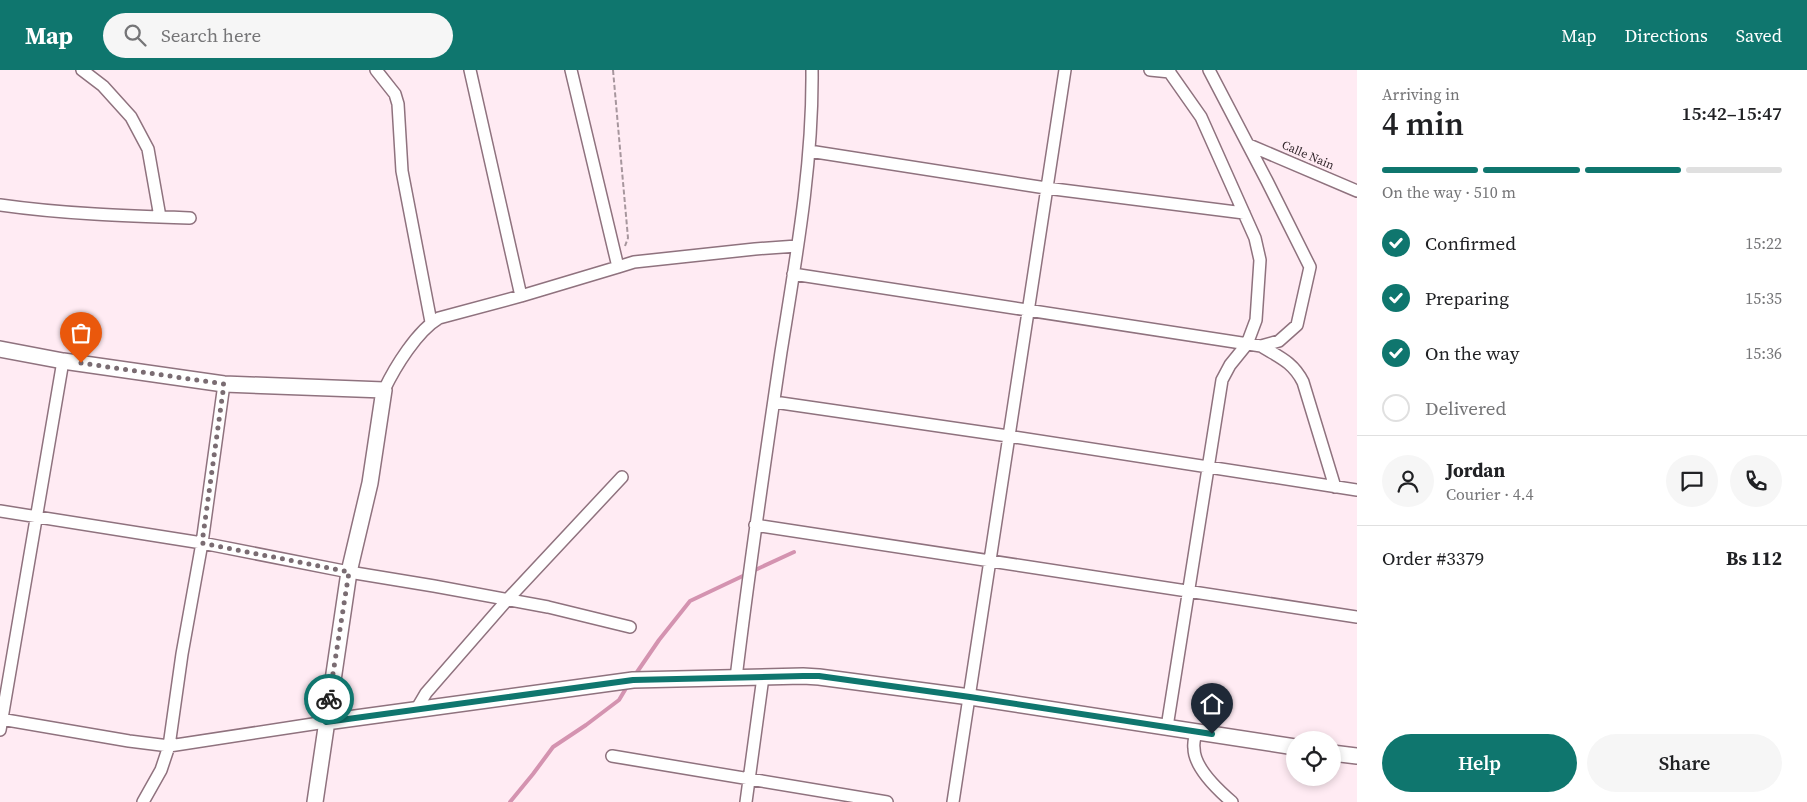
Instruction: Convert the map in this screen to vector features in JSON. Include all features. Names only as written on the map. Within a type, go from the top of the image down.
[{"type":"street","points":[[82,70],[103,86],[131,117],[148,149],[160,217]]},
{"type":"street","points":[[376,70],[394,94],[398,104],[402,171],[431,322]]},
{"type":"street","points":[[470,70],[521,296]]},
{"type":"street","points":[[571,70],[618,267]]},
{"type":"street","points":[[736,678],[754,525],[793,274],[809,151],[812,70]]},
{"type":"street","points":[[953,802],[1065,70]]},
{"type":"street","points":[[1150,70],[1169,71],[1201,117],[1255,238],[1260,260],[1256,320],[1247,344],[1230,365],[1222,380],[1167,727]]},
{"type":"street","points":[[1209,70],[1249,145],[1310,268],[1297,325],[1279,341],[1261,346]]},
{"type":"street","name":"Calle Nain","points":[[1249,145],[1357,191]]},
{"type":"street","points":[[809,151],[1046,188],[1244,213]]},
{"type":"street","points":[[0,205],[26,209],[105,215],[190,218]]},
{"type":"street","points":[[315,802],[349,572],[370,483],[384,390],[394,369],[431,322],[439,318],[634,262],[797,246]]},
{"type":"street","points":[[793,274],[1261,346],[1288,362],[1298,372],[1303,382],[1335,487]]},
{"type":"street","points":[[0,348],[63,361],[224,384],[384,390]]},
{"type":"street","points":[[63,361],[1,723],[169,746],[326,722],[633,680],[819,676],[1286,746]]},
{"type":"street","points":[[143,802],[161,770],[169,746],[182,654],[202,543],[224,384]]},
{"type":"street","points":[[774,402],[1357,490]]},
{"type":"street","points":[[416,710],[426,693],[507,600],[622,477]]},
{"type":"street","points":[[0,511],[202,543],[548,608],[630,627]]},
{"type":"street","points":[[754,525],[1357,617]]},
{"type":"street","points":[[746,802],[763,677]]},
{"type":"street","points":[[1196,732],[1193,749],[1198,762],[1213,785],[1232,802]]},
{"type":"street","points":[[1341,754],[1357,756]]},
{"type":"street","points":[[612,756],[888,802]]},
{"type":"street","points":[[1341,756],[1357,765]]},
{"type":"path","points":[[613,70],[628,238],[618,267]]},
{"type":"waterway","points":[[753,571],[794,552]]},
{"type":"waterway","points":[[635,675],[659,640],[690,601],[747,574]]},
{"type":"waterway","points":[[510,802],[553,747],[619,700],[628,685]]},
{"type":"way so far","points":[[81,363],[224,384],[202,543],[349,572],[329,699]]},
{"type":"route","points":[[329,699],[326,722],[633,680],[819,676],[1212,734]]}]
